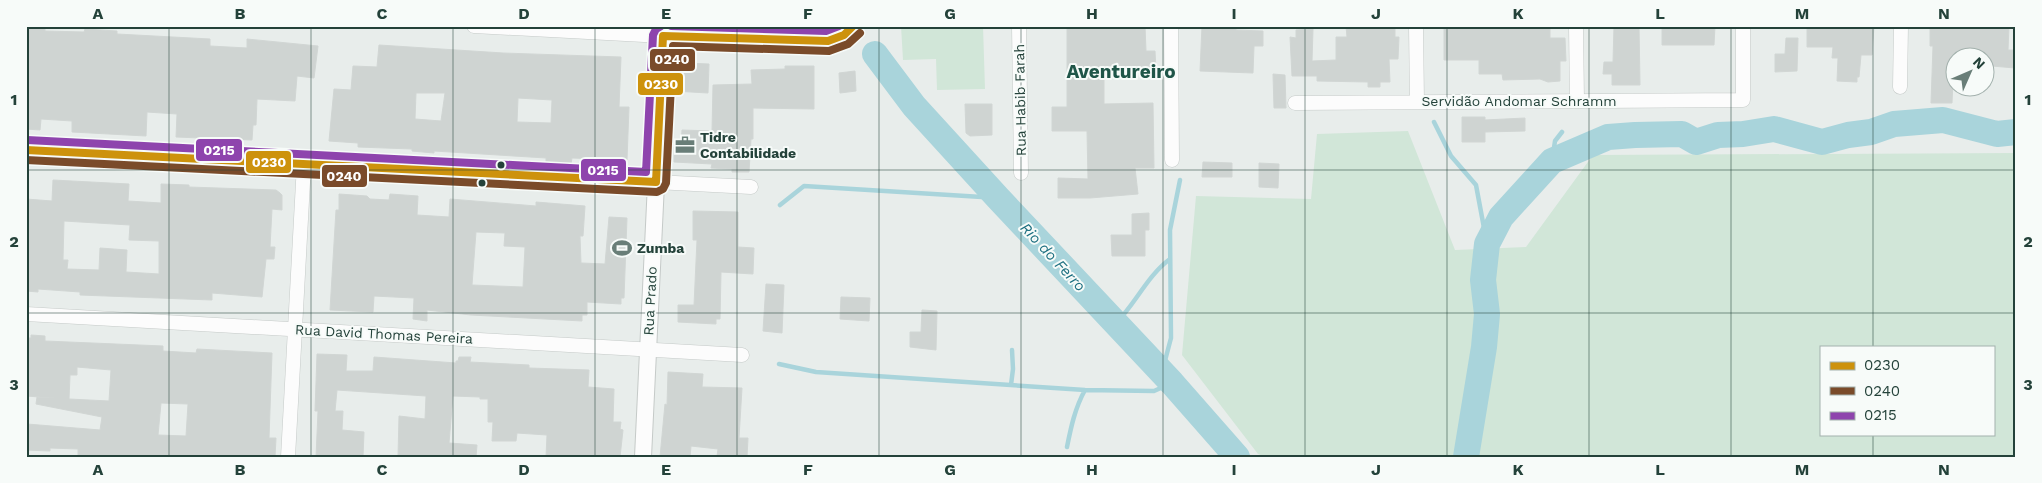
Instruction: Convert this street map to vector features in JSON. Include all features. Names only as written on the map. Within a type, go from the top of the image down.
[{"type":"street","points":[[474,26],[664,31],[828,41],[844,35],[852,28]]},
{"type":"street","name":"Rua Habib Farah","points":[[1019,26],[1021,173]]},
{"type":"street","points":[[1171,26],[1172,160]]},
{"type":"street","points":[[1416,26],[1417,102]]},
{"type":"street","points":[[1576,26],[1577,101]]},
{"type":"street","name":"Servidão Andomar Schramm","points":[[1295,103],[1743,100],[1742,26]]},
{"type":"street","points":[[1900,87],[1901,26]]},
{"type":"street","name":"Rua Prado","points":[[643,457],[664,31]]},
{"type":"street","points":[[26,150],[751,187]]},
{"type":"street","points":[[288,457],[304,164]]},
{"type":"street","name":"Rua David Thomas Pereira","points":[[26,314],[742,355]]},
{"type":"green space","points":[[901,26],[983,26],[985,89],[937,90],[936,59],[903,60]]},
{"type":"green space","points":[[1408,131],[1455,250],[1526,247],[1593,155],[2016,153],[2016,457],[1266,457],[1258,454],[1182,355],[1196,196],[1311,199],[1317,134]]},
{"type":"building","points":[[1145,26],[1146,51],[1155,51],[1156,71],[1104,69],[1104,104],[1153,103],[1154,168],[1135,168],[1138,194],[1090,198],[1058,198],[1058,178],[1088,179],[1087,131],[1052,131],[1052,107],[1067,107],[1067,27]]},
{"type":"building","points":[[1202,26],[1236,26],[1236,30],[1263,31],[1263,46],[1254,46],[1253,73],[1200,71]]},
{"type":"building","points":[[1346,26],[1395,26],[1395,37],[1399,37],[1398,59],[1389,59],[1390,82],[1380,82],[1380,87],[1368,87],[1368,82],[1317,81],[1317,76],[1292,76],[1290,37],[1296,38],[1296,30],[1313,29],[1312,61],[1336,60],[1336,37],[1347,37]]},
{"type":"building","points":[[1444,26],[1550,26],[1550,38],[1565,38],[1566,61],[1560,61],[1560,81],[1548,82],[1540,79],[1503,80],[1502,74],[1479,74],[1479,60],[1444,60]]},
{"type":"building","points":[[1614,26],[1639,26],[1640,85],[1612,85],[1612,74],[1603,74],[1604,62],[1613,62]]},
{"type":"building","points":[[1662,26],[1715,26],[1714,45],[1662,45]]},
{"type":"building","points":[[1807,26],[1874,26],[1872,55],[1861,55],[1857,82],[1837,81],[1838,58],[1832,58],[1833,47],[1807,47]]},
{"type":"building","points":[[1930,26],[2009,26],[2008,50],[2016,50],[2015,68],[1994,66],[1994,48],[1944,48],[1944,98],[1952,98],[1952,103],[1931,103],[1933,46],[1930,46]]},
{"type":"building","points":[[26,28],[45,28],[45,31],[84,32],[85,29],[117,31],[117,34],[210,39],[210,46],[247,48],[247,39],[318,46],[314,78],[297,76],[295,101],[257,99],[256,125],[253,125],[252,140],[176,137],[177,114],[147,112],[146,136],[72,132],[72,121],[41,119],[40,130],[26,129]]},
{"type":"building","points":[[1786,38],[1798,38],[1797,71],[1775,72],[1775,54],[1785,54]]},
{"type":"building","points":[[379,45],[503,53],[621,57],[619,107],[629,107],[627,160],[572,158],[571,164],[546,163],[546,158],[434,151],[434,153],[412,151],[412,149],[358,147],[358,143],[329,141],[334,89],[351,90],[353,66],[377,67]],"holes":[[[416,93],[445,93],[441,121],[415,119]],[[518,98],[552,100],[551,123],[517,122]]]},
{"type":"building","points":[[675,64],[709,64],[708,93],[674,91]]},
{"type":"building","points":[[785,66],[814,66],[814,109],[753,108],[753,139],[751,139],[749,172],[732,172],[732,169],[711,168],[712,164],[674,162],[674,147],[681,147],[682,130],[712,131],[713,85],[752,84],[751,70],[785,69]]},
{"type":"building","points":[[855,71],[856,91],[840,93],[839,73]]},
{"type":"building","points":[[1273,74],[1285,75],[1286,108],[1274,108]]},
{"type":"building","points":[[965,104],[992,104],[992,135],[970,136],[966,133]]},
{"type":"building","points":[[1462,117],[1485,117],[1485,120],[1525,118],[1525,131],[1485,132],[1485,142],[1462,142]]},
{"type":"building","points":[[1203,162],[1232,163],[1232,177],[1202,177]]},
{"type":"building","points":[[1259,163],[1279,164],[1278,188],[1259,187]]},
{"type":"building","points":[[53,180],[129,184],[128,201],[161,203],[161,184],[189,185],[189,187],[276,190],[282,195],[282,210],[272,209],[270,247],[275,247],[274,259],[266,259],[262,297],[212,293],[212,300],[80,295],[80,292],[38,289],[38,292],[26,291],[26,199],[52,201]],"holes":[[[64,221],[130,225],[129,240],[159,241],[159,274],[126,272],[127,250],[100,248],[99,270],[67,269],[68,260],[63,260]]]},
{"type":"building","points":[[339,194],[389,200],[390,194],[418,196],[417,215],[449,217],[450,199],[536,206],[536,202],[585,206],[583,236],[580,236],[581,263],[605,264],[609,217],[627,218],[624,298],[621,298],[621,304],[587,302],[587,315],[582,315],[582,321],[471,315],[427,310],[427,321],[413,319],[414,298],[374,296],[373,312],[330,310],[336,210],[339,210]],"holes":[[[476,232],[505,233],[504,246],[525,247],[523,287],[472,285]]]},
{"type":"building","points":[[693,211],[738,212],[738,247],[754,248],[753,274],[721,272],[720,319],[716,319],[716,324],[678,322],[678,305],[694,305],[697,240],[693,240]]},
{"type":"building","points":[[1149,213],[1149,230],[1145,230],[1145,256],[1112,256],[1111,235],[1132,235],[1132,214]]},
{"type":"building","points":[[766,284],[784,285],[782,333],[763,331]]},
{"type":"building","points":[[841,297],[870,298],[869,321],[840,319]]},
{"type":"building","points":[[922,310],[937,311],[936,350],[910,347],[910,332],[921,332]]},
{"type":"building","points":[[31,335],[45,336],[45,341],[163,346],[163,351],[196,353],[197,349],[272,353],[269,438],[276,438],[275,457],[78,457],[78,449],[50,448],[50,451],[26,450],[27,424],[100,430],[102,417],[36,404],[37,397],[54,398],[26,396],[26,338],[31,338]],"holes":[[[77,367],[111,370],[109,401],[69,399],[70,375],[77,375]],[[161,403],[188,404],[186,436],[158,435]]]},
{"type":"building","points":[[317,354],[347,355],[346,371],[373,371],[374,357],[456,363],[459,357],[471,357],[470,362],[529,365],[529,368],[589,370],[588,387],[614,389],[613,422],[621,422],[620,429],[623,430],[620,457],[546,457],[547,435],[517,433],[516,441],[492,441],[493,422],[488,422],[488,399],[453,396],[449,443],[477,445],[476,457],[398,457],[399,416],[425,419],[426,396],[337,390],[335,411],[343,411],[342,430],[364,432],[363,457],[316,457],[318,411],[315,411]]},
{"type":"building","points":[[668,372],[703,374],[702,387],[742,388],[739,438],[748,438],[747,457],[717,456],[718,449],[691,446],[690,457],[660,457],[665,404],[667,405]]},
{"type":"waterway","name":"Rio do Ferro","points":[[875,54],[914,106],[1172,383],[1237,457]]},
{"type":"waterway","points":[[1466,457],[1484,347],[1487,314],[1483,280],[1487,244],[1501,217],[1552,161],[1608,137],[1635,135],[1682,134],[1696,142],[1718,135],[1743,134],[1774,129],[1822,142],[1848,135],[1871,132],[1894,124],[1943,120],[1997,134],[2016,132]]},
{"type":"waterway","points":[[1434,122],[1451,156],[1476,185],[1487,244]]},
{"type":"waterway","points":[[1552,161],[1555,141],[1562,132]]},
{"type":"waterway","points":[[1162,372],[1171,338],[1170,230],[1180,180]]},
{"type":"waterway","points":[[780,205],[804,186],[998,198]]},
{"type":"waterway","points":[[1116,323],[1148,281],[1170,259]]},
{"type":"waterway","points":[[1011,385],[1013,369],[1012,350]]},
{"type":"waterway","points":[[779,364],[816,372],[1085,390],[1154,391],[1172,383]]},
{"type":"waterway","points":[[1067,447],[1076,411],[1085,390]]},
{"type":"transit line","name":"0215","points":[[27,140],[646,172],[653,35],[656,29],[661,26]]},
{"type":"transit line","name":"0215","points":[[671,26],[826,31],[839,26]]},
{"type":"transit line","name":"0230","points":[[26,150],[656,182],[663,36],[828,41],[844,35],[853,26]]},
{"type":"transit line","name":"0240","points":[[26,160],[657,192],[663,189],[666,183],[673,46],[829,51],[848,44],[860,33]]},
{"type":"place","name":"Tidre Contabilidade","points":[[685,145]]},
{"type":"place","name":"Zumba","points":[[622,248]]},
{"type":"district","name":"Aventureiro","points":[[1121,71]]}]
